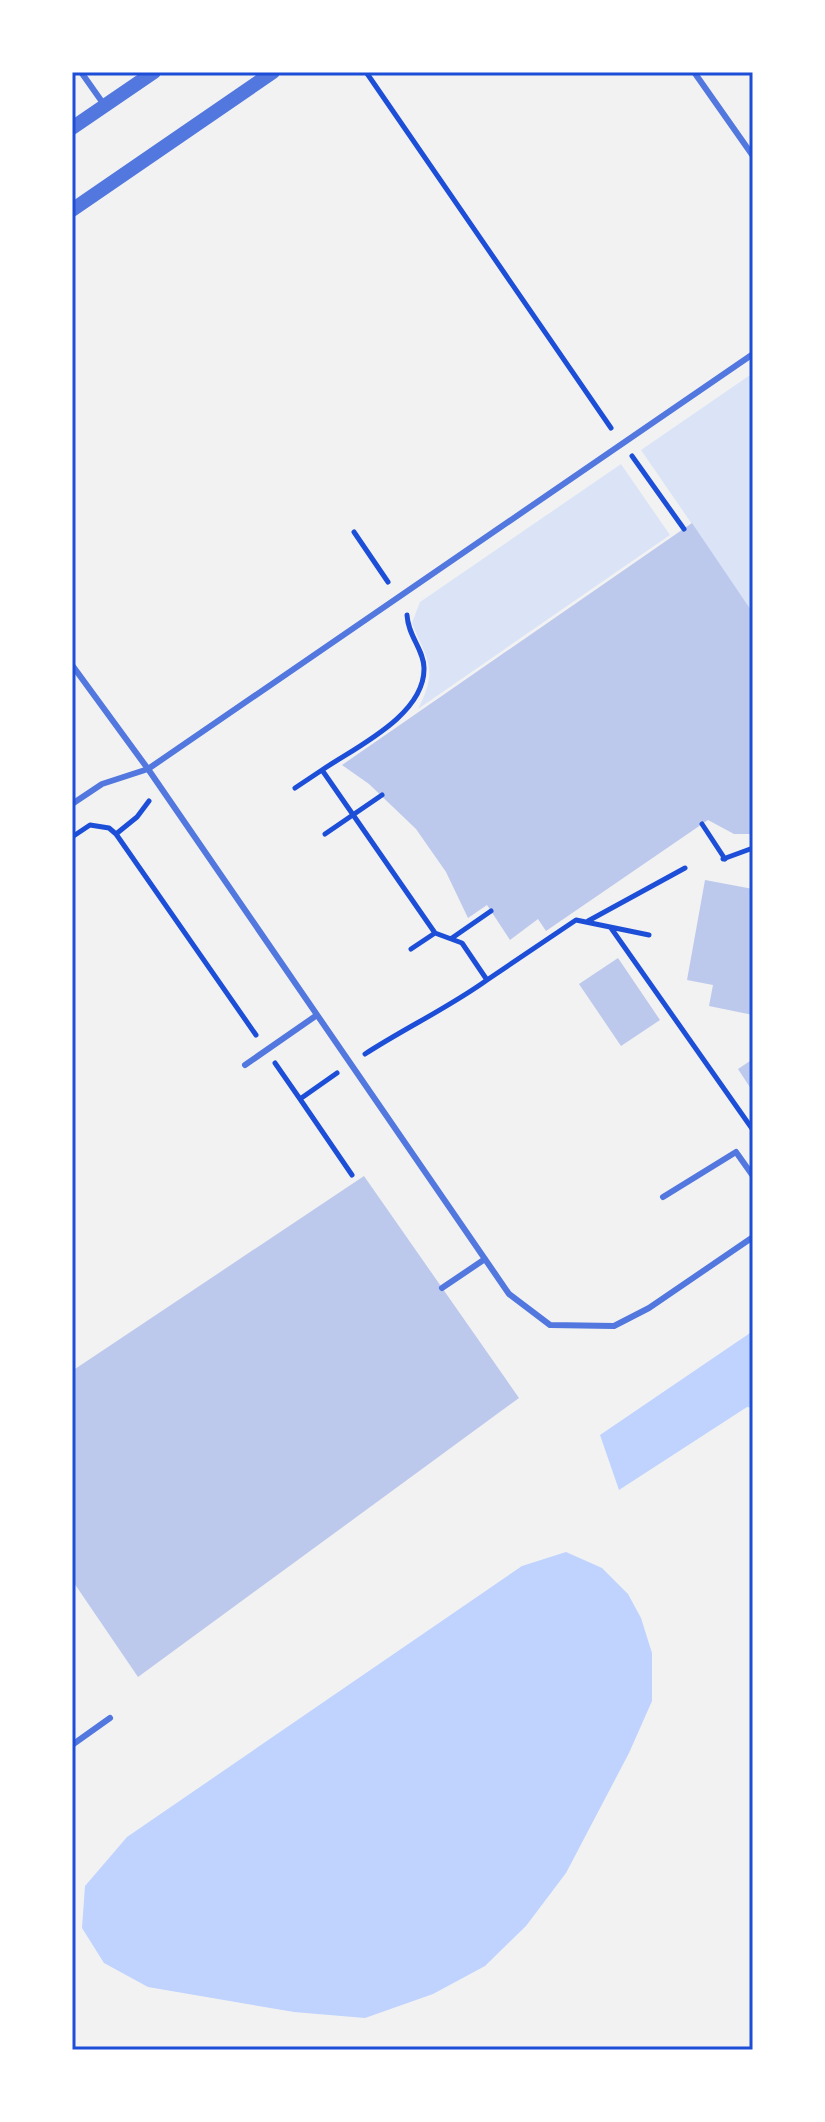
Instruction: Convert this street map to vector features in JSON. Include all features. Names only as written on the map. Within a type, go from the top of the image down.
[{"type":"street","points":[[72,128],[154,72]]},
{"type":"street","points":[[72,210],[273,72]]},
{"type":"lane","points":[[81,72],[105,106]]},
{"type":"lane","points":[[694,72],[753,156]]},
{"type":"lane","points":[[72,804],[102,784],[148,769],[753,354]]},
{"type":"lane","points":[[72,665],[148,769],[509,1294],[550,1325],[614,1326],[649,1308],[753,1237]]},
{"type":"lane","points":[[245,1065],[317,1015]]},
{"type":"lane","points":[[663,1197],[736,1152],[753,1176]]},
{"type":"lane","points":[[442,1288],[485,1259]]},
{"type":"lane","points":[[72,1745],[110,1718]]},
{"type":"path","points":[[366,72],[684,529]]},
{"type":"path","points":[[354,532],[398,598]]},
{"type":"path","points":[[295,788],[408,711],[421,688],[424,667],[420,652],[410,636],[406,616],[412,607]]},
{"type":"path","points":[[322,770],[435,933],[462,943],[487,980],[576,920],[649,935]]},
{"type":"path","points":[[325,834],[382,795]]},
{"type":"path","points":[[702,824],[724,859],[753,848]]},
{"type":"path","points":[[72,837],[90,825],[109,828],[116,834],[300,1099]]},
{"type":"path","points":[[587,922],[685,868]]},
{"type":"path","points":[[451,939],[491,911]]},
{"type":"path","points":[[611,928],[753,1130]]},
{"type":"path","points":[[411,949],[435,933]]},
{"type":"shaded area","points":[[753,373],[753,613],[641,450]]},
{"type":"shaded area","points":[[621,464],[670,535],[418,709],[429,674],[426,656],[412,623],[420,602]]},
{"type":"water","points":[[753,1331],[753,1408],[747,1407],[619,1490],[600,1435]]},
{"type":"water","points":[[566,1552],[602,1568],[628,1594],[641,1618],[652,1653],[652,1701],[629,1753],[566,1873],[526,1926],[485,1966],[433,1994],[365,2018],[294,2012],[148,1987],[104,1963],[82,1928],[85,1886],[127,1837],[522,1566]]},
{"type":"building","points":[[692,523],[753,613],[753,834],[734,834],[708,820],[546,931],[538,919],[510,940],[487,905],[468,918],[446,872],[416,829],[369,784],[342,765]]},
{"type":"building","points":[[705,880],[753,889],[753,1015],[709,1006],[713,985],[687,980]]},
{"type":"building","points":[[618,958],[660,1020],[621,1046],[579,984]]},
{"type":"building","points":[[753,1059],[753,1092],[738,1069]]},
{"type":"building","points":[[364,1176],[519,1398],[138,1677],[72,1580],[72,1371]]}]
